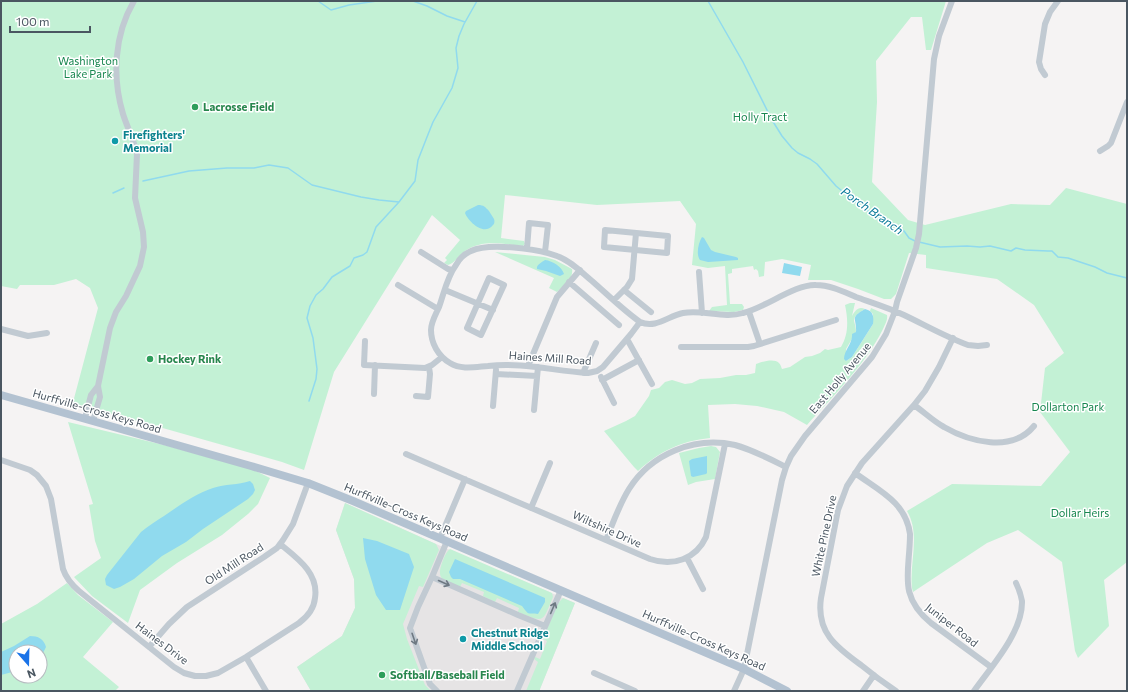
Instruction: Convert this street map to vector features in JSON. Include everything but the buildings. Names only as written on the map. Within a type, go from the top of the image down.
[{"type":"main road","name":"Hurffville-Cross Keys Road","points":[[1,395],[308,483],[444,539],[744,669],[787,691]]},
{"type":"street","points":[[89,419],[100,397],[98,386],[110,328],[116,312],[126,296],[140,266],[144,247],[143,232],[135,198],[136,148],[123,116],[116,85],[120,37],[124,20],[134,1]]},
{"type":"street","name":"East Holly Avenue","points":[[734,691],[744,669],[786,467],[798,445],[872,357],[886,334],[916,248],[919,234],[935,55],[952,1]]},
{"type":"street","points":[[1045,75],[1039,62],[1045,24],[1050,12],[1058,1]]},
{"type":"street","points":[[1100,151],[1111,143],[1127,102]]},
{"type":"street","points":[[527,249],[529,223],[548,225],[545,252]]},
{"type":"street","points":[[605,230],[636,233],[668,236],[667,253],[604,247],[605,230]]},
{"type":"street","points":[[614,300],[629,284],[633,275],[636,233]]},
{"type":"street","points":[[365,341],[364,365],[429,367],[442,357],[435,348],[431,331],[452,270],[461,258],[470,251],[489,247],[527,249],[545,252],[562,258],[580,270],[640,322],[647,324],[655,324],[683,313],[702,313],[729,316],[749,312],[800,288],[815,285],[833,288],[895,311],[973,346],[987,345]]},
{"type":"street","points":[[421,252],[452,270]]},
{"type":"street","points":[[528,366],[555,301],[580,270]]},
{"type":"street","points":[[699,272],[702,313]]},
{"type":"street","points":[[489,278],[504,285],[493,310],[481,334],[467,328],[489,278]]},
{"type":"street","points":[[569,282],[619,325]]},
{"type":"street","points":[[398,285],[438,309]]},
{"type":"street","points":[[445,290],[493,310]]},
{"type":"street","points":[[624,290],[650,312]]},
{"type":"street","points":[[749,312],[760,344]]},
{"type":"street","points":[[681,347],[748,347],[836,320]]},
{"type":"street","name":"Haines Mill Road","points":[[442,357],[450,363],[463,367],[515,365],[588,373],[597,371],[603,366],[627,340],[640,322]]},
{"type":"street","points":[[1,329],[28,336],[47,334]]},
{"type":"street","name":"White Pine Drive","points":[[896,691],[845,654],[833,643],[825,630],[822,620],[820,610],[821,598],[838,510],[844,491],[854,473],[914,405],[935,375],[953,338]]},
{"type":"street","points":[[627,340],[652,384]]},
{"type":"street","points":[[583,373],[596,343]]},
{"type":"street","points":[[602,380],[638,360]]},
{"type":"street","points":[[374,394],[375,365]]},
{"type":"street","points":[[493,406],[496,365]]},
{"type":"street","points":[[416,396],[428,397],[429,367]]},
{"type":"street","points":[[534,410],[538,367]]},
{"type":"street","points":[[597,371],[614,403]]},
{"type":"street","points":[[496,374],[537,376]]},
{"type":"street","points":[[914,405],[945,428],[960,435],[978,440],[992,442],[1011,441],[1026,434],[1034,426]]},
{"type":"street","points":[[606,540],[626,495],[636,479],[653,463],[665,455],[686,447],[708,443],[725,444],[749,450],[786,467]]},
{"type":"street","points":[[703,589],[687,558],[697,550],[706,537],[725,444]]},
{"type":"street","name":"Wiltshire Drive","points":[[406,454],[650,559],[660,562],[674,562],[687,558]]},
{"type":"street","name":"Haines Drive","points":[[1,460],[30,470],[37,475],[46,486],[51,499],[62,569],[71,584],[174,667],[195,676],[206,676],[218,673],[246,657],[303,620],[309,614],[314,606],[316,590],[313,579],[306,568],[280,544]]},
{"type":"street","points":[[531,508],[550,463]]},
{"type":"street","name":"Juniper Road","points":[[854,473],[891,498],[899,506],[905,516],[910,534],[908,584],[909,593],[915,607],[931,624],[991,668]]},
{"type":"street","points":[[436,691],[430,684],[410,628],[432,577],[465,479]]},
{"type":"street","name":"Old Mill Road","points":[[149,647],[168,624],[186,607],[264,557],[280,544],[295,521],[308,483]]},
{"type":"street","points":[[432,577],[545,626]]},
{"type":"street","points":[[974,691],[1010,641],[1016,630],[1020,618],[1022,602],[1016,584]]},
{"type":"street","points":[[517,691],[560,590]]},
{"type":"street","points":[[246,657],[266,691]]},
{"type":"street","points":[[594,673],[635,691]]},
{"type":"street","points":[[863,691],[874,675]]},
{"type":"shaded area","points":[[345,503],[436,544],[575,603],[540,691],[311,691],[297,667],[342,636],[355,608],[354,579],[336,530]]},
{"type":"green space","name":"Holly Tract","points":[[1,1],[946,1],[931,50],[926,50],[922,17],[911,17],[876,61],[877,102],[872,182],[908,220],[925,225],[1011,204],[1050,205],[1066,188],[1127,204],[1127,562],[1104,580],[1109,626],[1078,658],[1075,651],[1062,562],[1018,530],[987,543],[913,592],[912,588],[911,578],[914,539],[911,520],[907,511],[952,484],[1041,486],[1070,452],[1040,412],[1045,368],[1064,353],[1034,305],[997,279],[926,268],[926,255],[909,253],[896,294],[891,299],[884,299],[831,280],[808,280],[811,265],[782,259],[765,262],[764,276],[759,277],[758,271],[756,269],[754,270],[753,266],[732,269],[732,273],[728,274],[730,304],[742,304],[744,307],[743,310],[734,312],[709,311],[712,307],[727,305],[725,266],[708,268],[692,265],[696,224],[680,201],[597,205],[505,195],[501,238],[524,241],[525,244],[523,246],[493,243],[478,245],[465,251],[453,263],[448,265],[444,263],[447,260],[445,258],[460,240],[432,215],[334,372],[304,470],[282,462],[131,419],[72,406],[98,308],[90,288],[76,279],[54,285],[20,285],[17,289],[1,286]]},
{"type":"green space","points":[[495,252],[545,257],[555,260],[572,269],[571,276],[568,282],[557,292],[549,288],[554,278]]},
{"type":"green space","points":[[855,303],[852,316],[859,309],[865,309],[854,319],[856,332],[846,349],[846,361],[852,357],[873,324],[873,314],[870,311],[871,308],[887,315],[886,322],[876,342],[858,367],[807,425],[784,412],[757,406],[735,404],[708,405],[710,438],[699,439],[671,448],[654,458],[638,471],[604,431],[635,416],[649,396],[651,390],[659,388],[665,382],[672,380],[685,384],[692,383],[700,379],[746,375],[755,373],[756,364],[768,361],[777,362],[780,364],[782,369],[790,367],[805,357],[820,353],[825,349],[828,350],[841,347],[847,332],[845,305]]},
{"type":"green space","points":[[68,422],[168,446],[254,470],[270,478],[258,504],[248,514],[222,535],[177,563],[140,590],[128,623],[92,596],[74,577],[101,558],[95,541],[89,505],[93,504]]},
{"type":"green space","points":[[711,446],[716,447],[720,452],[715,479],[688,485],[679,453]]},
{"type":"green space","points":[[345,503],[436,544],[439,550],[423,587],[419,586],[403,624],[407,639],[425,685],[431,691],[311,691],[297,667],[342,636],[355,608],[354,579],[336,530]]},
{"type":"green space","points":[[450,549],[552,593],[553,597],[547,612],[542,618],[533,618],[518,612],[519,608],[497,598],[495,602],[483,596],[484,592],[462,583],[460,587],[445,580],[440,576],[440,572],[443,560]]},
{"type":"green space","points":[[67,583],[78,595],[113,622],[83,657],[119,687],[115,691],[1,691],[1,624],[37,604]]},
{"type":"green space","points":[[563,598],[575,603],[540,691],[526,691],[538,662],[534,659],[535,657],[540,659],[547,641],[543,639],[558,603]]},
{"type":"water","points":[[478,205],[485,207],[494,219],[494,224],[489,228],[481,229],[469,220],[465,213]]},
{"type":"water","points":[[702,237],[711,250],[736,257],[738,260],[708,262],[700,260],[698,249],[699,242]]},
{"type":"water","points":[[545,260],[557,265],[564,274],[560,276],[537,269],[538,265]]},
{"type":"water","points":[[784,263],[802,267],[800,276],[782,273]]},
{"type":"water","points":[[865,309],[870,311],[872,314],[873,324],[852,357],[846,361],[844,359],[845,353],[852,334],[856,332],[855,317]]},
{"type":"water","points":[[707,456],[707,473],[693,477],[691,476],[689,461]]},
{"type":"water","points":[[250,481],[255,490],[248,499],[186,542],[162,556],[134,579],[114,589],[106,585],[105,579],[107,575],[141,532],[149,526],[206,490]]},
{"type":"water","points":[[363,538],[377,541],[409,554],[414,567],[400,610],[386,610],[376,595],[365,559]]},
{"type":"water","points":[[455,559],[545,598],[545,602],[538,614],[529,613],[526,612],[522,606],[460,579],[453,579],[449,572]]},
{"type":"water","points":[[30,636],[38,637],[45,644],[17,644]]},
{"type":"water","points":[[8,649],[8,673],[1,675],[1,652]]},
{"type":"waterway","points":[[318,1],[331,10],[349,5],[377,1]]},
{"type":"waterway","points":[[413,1],[465,22]]},
{"type":"waterway","points":[[309,401],[316,379],[317,369],[313,338],[307,318],[310,306],[316,295],[323,289],[332,277],[350,266],[354,258],[367,252],[376,227],[399,202],[415,181],[418,160],[427,137],[433,122],[452,88],[458,68],[456,48],[459,36],[477,1]]},
{"type":"waterway","name":"Porch Branch","points":[[708,1],[743,62],[772,120],[792,148],[817,164],[836,186],[859,205],[904,231],[909,238],[915,241]]},
{"type":"waterway","points":[[143,181],[189,171],[227,168],[254,168],[269,165],[288,168],[312,185],[361,197],[399,202]]},
{"type":"waterway","points":[[113,193],[124,188]]},
{"type":"waterway","name":"Porch Branch","points":[[919,242],[940,247],[990,246],[1011,251],[1016,248],[1025,250],[1052,251],[1058,257],[1068,258],[1095,267],[1107,273],[1127,278]]},
{"type":"place","name":"Lacrosse Field","points":[[195,107]]},
{"type":"place","name":"Firefighters' Memorial","points":[[115,141]]},
{"type":"place","name":"Hockey Rink","points":[[150,359]]},
{"type":"place","name":"Chestnut Ridge Middle School","points":[[463,639]]},
{"type":"place","name":"Softball/Baseball Field","points":[[382,675]]},
{"type":"park label","name":"Washington Lake Park","points":[[88,67]]},
{"type":"park label","name":"Dollarton Park","points":[[1068,407]]},
{"type":"park label","name":"Dollar Heirs","points":[[1080,513]]}]
